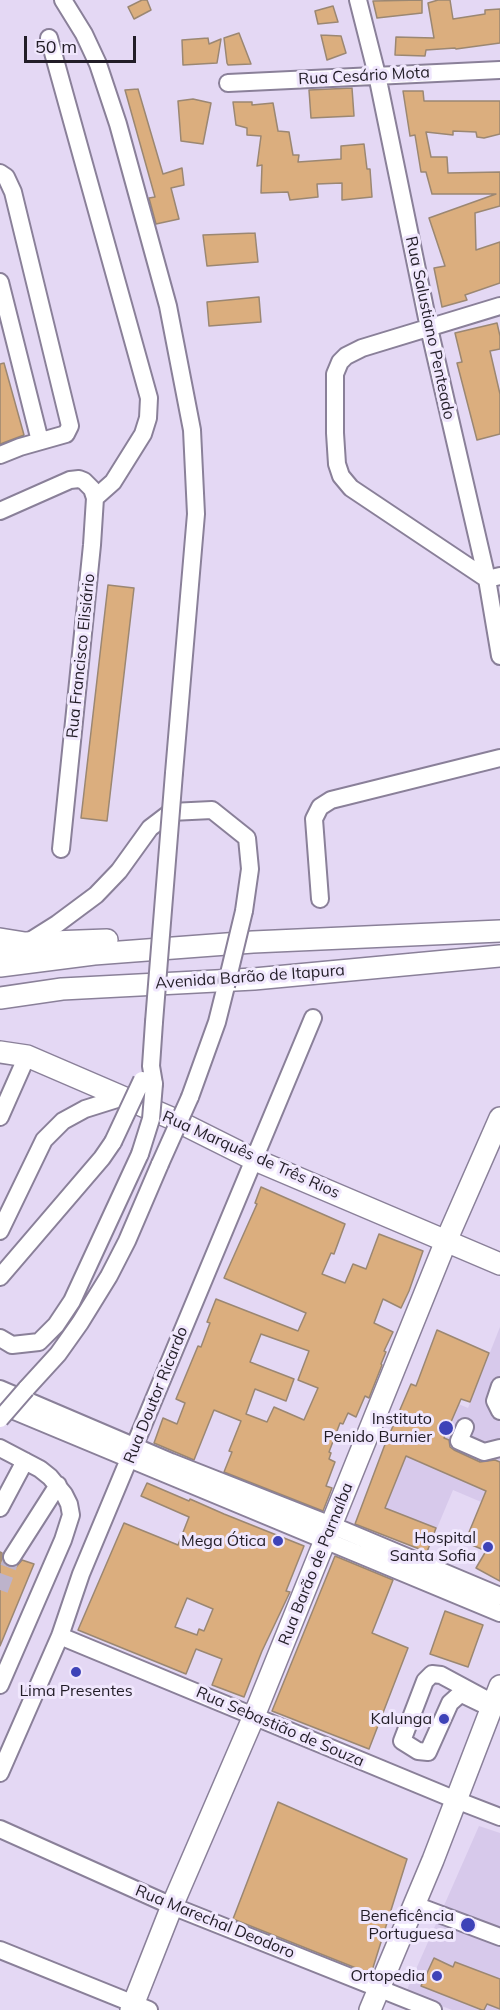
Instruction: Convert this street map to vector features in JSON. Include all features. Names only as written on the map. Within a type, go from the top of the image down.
[{"type":"main road","name":"Avenida Barão de Itapura","points":[[0,966],[94,954],[253,942],[500,930]]},
{"type":"main road","points":[[0,939],[25,943],[169,938],[185,939],[205,946]]},
{"type":"main road","name":"Avenida Barão de Itapura","points":[[0,998],[62,989],[254,979],[500,956]]},
{"type":"main road","name":"Rua Marquês de Três Rios","points":[[0,1052],[27,1056],[171,1118],[253,1160],[500,1264]]},
{"type":"main road","name":"Rua Barão de Parnaíba","points":[[138,2008],[172,1906],[254,1716],[446,1241],[500,1118]]},
{"type":"main road","points":[[370,2010],[415,1905],[495,1699]]},
{"type":"street","points":[[0,1338],[12,1345],[39,1342],[56,1325],[72,1301],[140,1154],[151,1119],[149,1077],[196,514],[192,430],[168,306],[118,124],[98,64],[84,34],[63,0]]},
{"type":"street","name":"Rua Salustiano Penteado","points":[[358,0],[377,75],[429,328],[494,577],[500,656]]},
{"type":"street","points":[[0,511],[70,480],[84,481],[92,489],[95,498],[113,482],[143,434],[148,418],[149,398],[49,38]]},
{"type":"street","name":"Rua Cesário Mota","points":[[228,83],[500,70]]},
{"type":"street","points":[[0,172],[6,177],[13,192],[70,420],[66,434],[0,455]]},
{"type":"street","points":[[0,282],[40,441]]},
{"type":"street","points":[[494,577],[351,488],[341,476],[337,464],[335,374],[340,362],[346,356],[362,348],[500,306]]},
{"type":"street","name":"Rua Francisco Elisiário","points":[[61,849],[95,498]]},
{"type":"street","points":[[320,900],[314,819],[320,807],[331,800],[500,758]]},
{"type":"street","points":[[0,953],[25,943],[57,924],[96,895],[119,871],[150,828],[171,812],[212,810],[247,838],[250,869],[244,911],[217,1022],[190,1097],[127,1241],[109,1276],[58,1354],[0,1419]]},
{"type":"street","name":"Rua Doutor Ricardo","points":[[0,1773],[60,1636],[81,1574],[313,1018]]},
{"type":"street","points":[[0,1117],[27,1056]]},
{"type":"street","points":[[0,1277],[102,1158],[149,1077]]},
{"type":"street","points":[[0,1231],[44,1140],[63,1121],[85,1109],[120,1098]]},
{"type":"street","points":[[500,1386],[495,1401],[500,1411]]},
{"type":"street","points":[[0,1389],[132,1452]]},
{"type":"street","points":[[0,1405],[132,1452],[171,1462],[328,1532],[500,1613]]},
{"type":"street","points":[[465,1426],[459,1441],[484,1452],[500,1448]]},
{"type":"street","points":[[0,1448],[40,1469],[58,1485],[69,1504],[71,1515],[0,1685]]},
{"type":"street","points":[[0,1508],[4,1491],[25,1461]]},
{"type":"street","points":[[12,1557],[58,1485]]},
{"type":"street","points":[[328,1532],[500,1596]]},
{"type":"street","name":"Rua Sebastião de Souza","points":[[60,1636],[500,1817]]},
{"type":"street","points":[[432,1674],[441,1675],[495,1699],[459,1695],[450,1703],[428,1752],[418,1751],[405,1745],[402,1741],[425,1681],[432,1674]]},
{"type":"street","name":"Rua Marechal Deodoro","points":[[0,1829],[172,1906],[433,2010]]},
{"type":"street","points":[[415,1905],[500,1936]]},
{"type":"street","points":[[0,1950],[138,2008]]},
{"type":"shaded area","name":"Instituto Penido Burnier","points":[[500,1327],[500,1510],[453,1490],[427,1552],[355,1524],[411,1384],[468,1408]]},
{"type":"shaded area","name":"Beneficência Portuguesa","points":[[479,1826],[500,1833],[500,2010],[452,2010],[406,1992]]},
{"type":"building","points":[[147,0],[151,10],[134,19],[128,7]]},
{"type":"building","points":[[422,0],[422,13],[377,18],[373,1]]},
{"type":"building","points":[[450,0],[453,19],[485,14],[485,10],[500,9],[500,43],[456,49],[426,50],[425,56],[395,55],[396,37],[434,38],[428,3]]},
{"type":"building","points":[[333,6],[338,22],[318,24],[315,11]]},
{"type":"building","points":[[239,33],[251,64],[228,65],[224,38]]},
{"type":"building","points":[[321,35],[341,36],[346,53],[327,60]]},
{"type":"building","points":[[208,38],[209,44],[221,39],[217,63],[183,65],[182,40]]},
{"type":"building","points":[[352,88],[354,116],[311,118],[309,90]]},
{"type":"building","points":[[138,89],[163,174],[182,168],[184,185],[171,188],[179,219],[156,224],[149,198],[155,197],[125,90]]},
{"type":"building","points":[[403,91],[423,91],[424,101],[500,101],[500,134],[484,138],[477,137],[476,132],[453,131],[453,135],[426,132],[431,157],[447,157],[448,173],[500,172],[500,206],[475,213],[476,250],[500,242],[500,283],[465,295],[467,300],[442,307],[434,268],[445,266],[429,218],[496,194],[432,194],[426,172],[421,172],[415,135],[410,136]]},
{"type":"building","points":[[193,99],[211,103],[203,144],[181,141],[178,101]]},
{"type":"building","points":[[233,102],[252,102],[252,105],[273,103],[278,131],[289,132],[293,155],[299,155],[298,162],[341,159],[341,146],[364,144],[367,169],[370,169],[372,197],[342,200],[342,183],[317,184],[318,197],[290,200],[288,192],[261,193],[262,165],[257,166],[261,136],[247,135],[247,128],[236,125]]},
{"type":"building","points":[[255,233],[258,262],[207,266],[203,235]]},
{"type":"building","points":[[259,297],[261,322],[209,326],[207,302]]},
{"type":"building","points":[[497,323],[500,349],[490,351],[500,394],[500,434],[477,440],[457,363],[462,362],[455,333]]},
{"type":"building","points":[[4,363],[24,435],[0,444],[0,364]]},
{"type":"building","points":[[108,585],[134,588],[107,821],[81,818]]},
{"type":"building","points":[[261,1187],[345,1224],[334,1254],[331,1253],[322,1274],[345,1283],[353,1264],[366,1269],[379,1234],[423,1251],[401,1308],[383,1299],[374,1323],[393,1332],[384,1351],[386,1352],[382,1365],[369,1398],[365,1396],[356,1417],[348,1413],[343,1424],[340,1423],[329,1452],[331,1453],[329,1459],[335,1462],[326,1486],[332,1488],[323,1511],[224,1472],[232,1452],[229,1451],[241,1421],[214,1410],[194,1460],[154,1443],[163,1418],[177,1424],[185,1403],[176,1399],[198,1346],[201,1347],[216,1299],[298,1331],[306,1313],[224,1278],[257,1204],[255,1203]],"holes":[[[261,1334],[309,1351],[298,1380],[318,1388],[304,1420],[274,1407],[267,1422],[246,1414],[255,1389],[286,1401],[294,1379],[250,1362]]]},
{"type":"building","points":[[437,1330],[489,1353],[470,1402],[461,1399],[444,1438],[449,1440],[450,1447],[454,1450],[480,1462],[495,1460],[500,1462],[500,1581],[476,1568],[486,1551],[465,1542],[486,1491],[406,1456],[385,1508],[436,1528],[427,1552],[355,1524],[384,1447],[411,1384],[416,1386]]},
{"type":"building","points":[[147,1483],[304,1546],[286,1591],[290,1592],[262,1651],[244,1697],[212,1685],[222,1659],[196,1649],[186,1674],[78,1630],[124,1523],[178,1545],[189,1517],[141,1496]],"holes":[[[187,1598],[213,1609],[204,1631],[199,1629],[197,1635],[175,1627]]]},
{"type":"building","points":[[0,1552],[2,1561],[7,1566],[16,1567],[22,1560],[34,1564],[0,1646]]},
{"type":"building","points":[[335,1556],[393,1580],[372,1633],[408,1648],[369,1749],[272,1711]]},
{"type":"building","points":[[445,1611],[483,1625],[468,1667],[430,1654]]},
{"type":"building","points":[[278,1802],[407,1859],[371,1974],[233,1919]]},
{"type":"building","points":[[434,1958],[453,1967],[455,1962],[500,1979],[500,2009],[487,2004],[482,2010],[421,1986]]},
{"type":"tunnel","points":[[0,1590],[12,1557]]},
{"type":"place","name":"Instituto Penido Burnier","points":[[446,1428]]},
{"type":"place","name":"Mega Ótica","points":[[278,1541]]},
{"type":"place","name":"Hospital Santa Sofia","points":[[488,1547]]},
{"type":"place","name":"Lima Presentes","points":[[76,1672]]},
{"type":"place","name":"Kalunga","points":[[444,1719]]},
{"type":"place","name":"Beneficência Portuguesa","points":[[468,1925]]},
{"type":"place","name":"Ortopedia","points":[[437,1976]]}]
